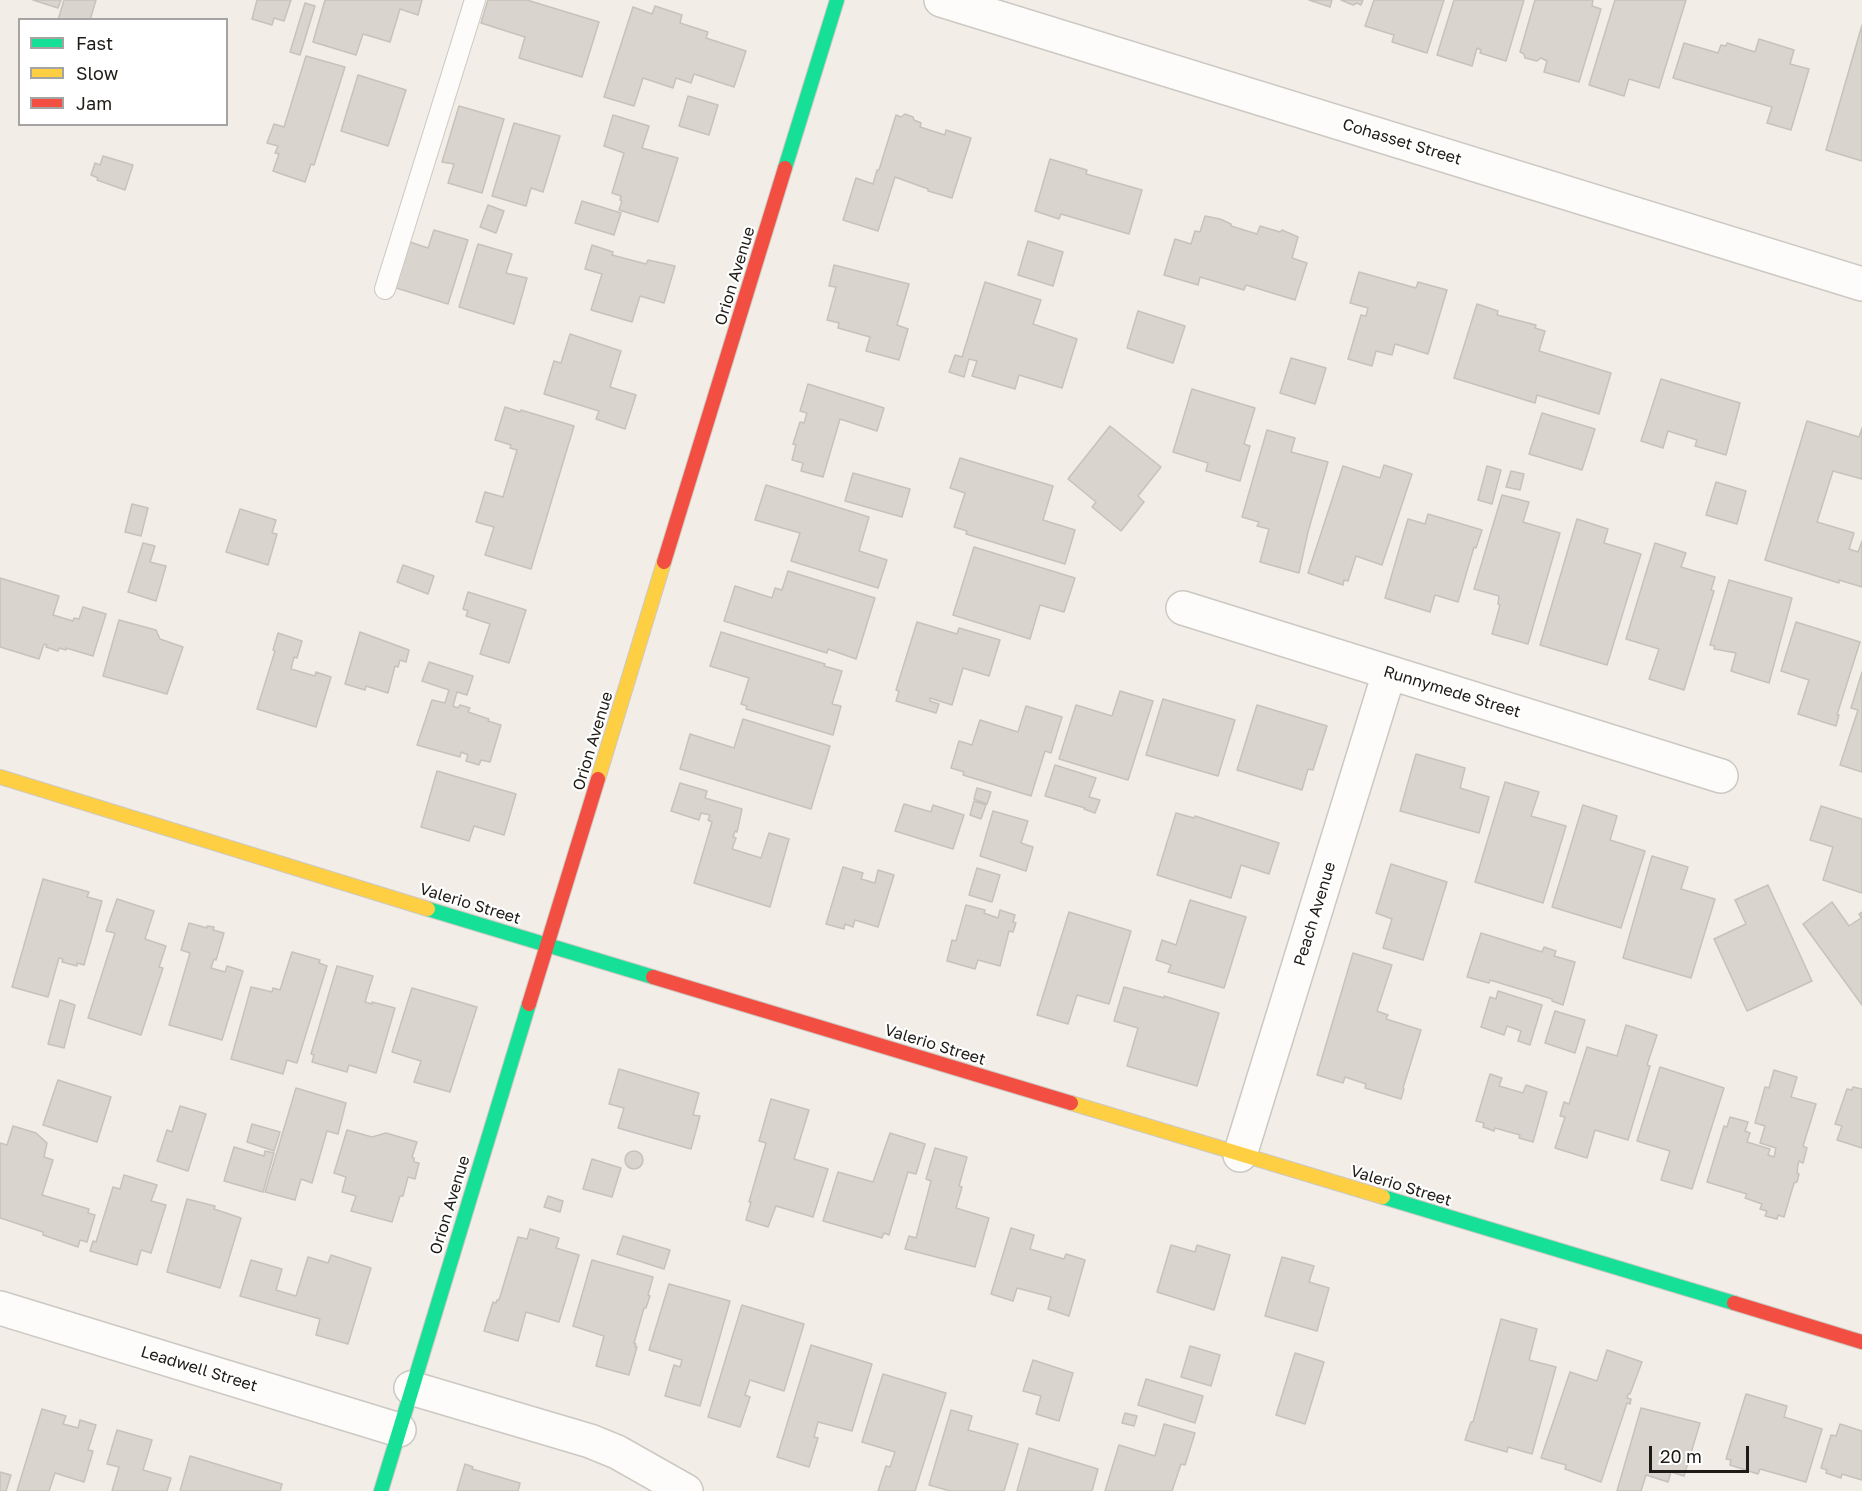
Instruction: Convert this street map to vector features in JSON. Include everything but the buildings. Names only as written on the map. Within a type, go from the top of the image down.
[{"type":"street","name":"Orion Avenue","points":[[381,1491],[837,0]]},
{"type":"street","name":"Cohasset Street","points":[[941,0],[1862,284]]},
{"type":"street","name":"Runnymede Street","points":[[1183,608],[1721,776]]},
{"type":"street","name":"Peach Avenue","points":[[1240,1155],[1389,673]]},
{"type":"street","name":"Valerio Street","points":[[0,777],[547,945],[1862,1342]]},
{"type":"street","name":"Leadwell Street","points":[[0,1308],[399,1430]]},
{"type":"street","points":[[411,1388],[617,1452],[686,1491]]},
{"type":"lane","points":[[385,289],[475,0]]},
{"type":"traffic: fast","points":[[785,168],[837,0]]},
{"type":"traffic: fast","points":[[428,909],[653,977]]},
{"type":"traffic: fast","points":[[381,1491],[529,1004]]},
{"type":"traffic: fast","points":[[1383,1197],[1734,1303]]},
{"type":"traffic: slow","points":[[598,779],[664,562]]},
{"type":"traffic: slow","points":[[0,777],[428,909]]},
{"type":"traffic: slow","points":[[1071,1103],[1383,1197]]},
{"type":"traffic: jam","points":[[664,562],[785,168]]},
{"type":"traffic: jam","points":[[529,1004],[598,779]]},
{"type":"traffic: jam","points":[[653,977],[1071,1103]]},
{"type":"traffic: jam","points":[[1734,1303],[1862,1342]]}]
